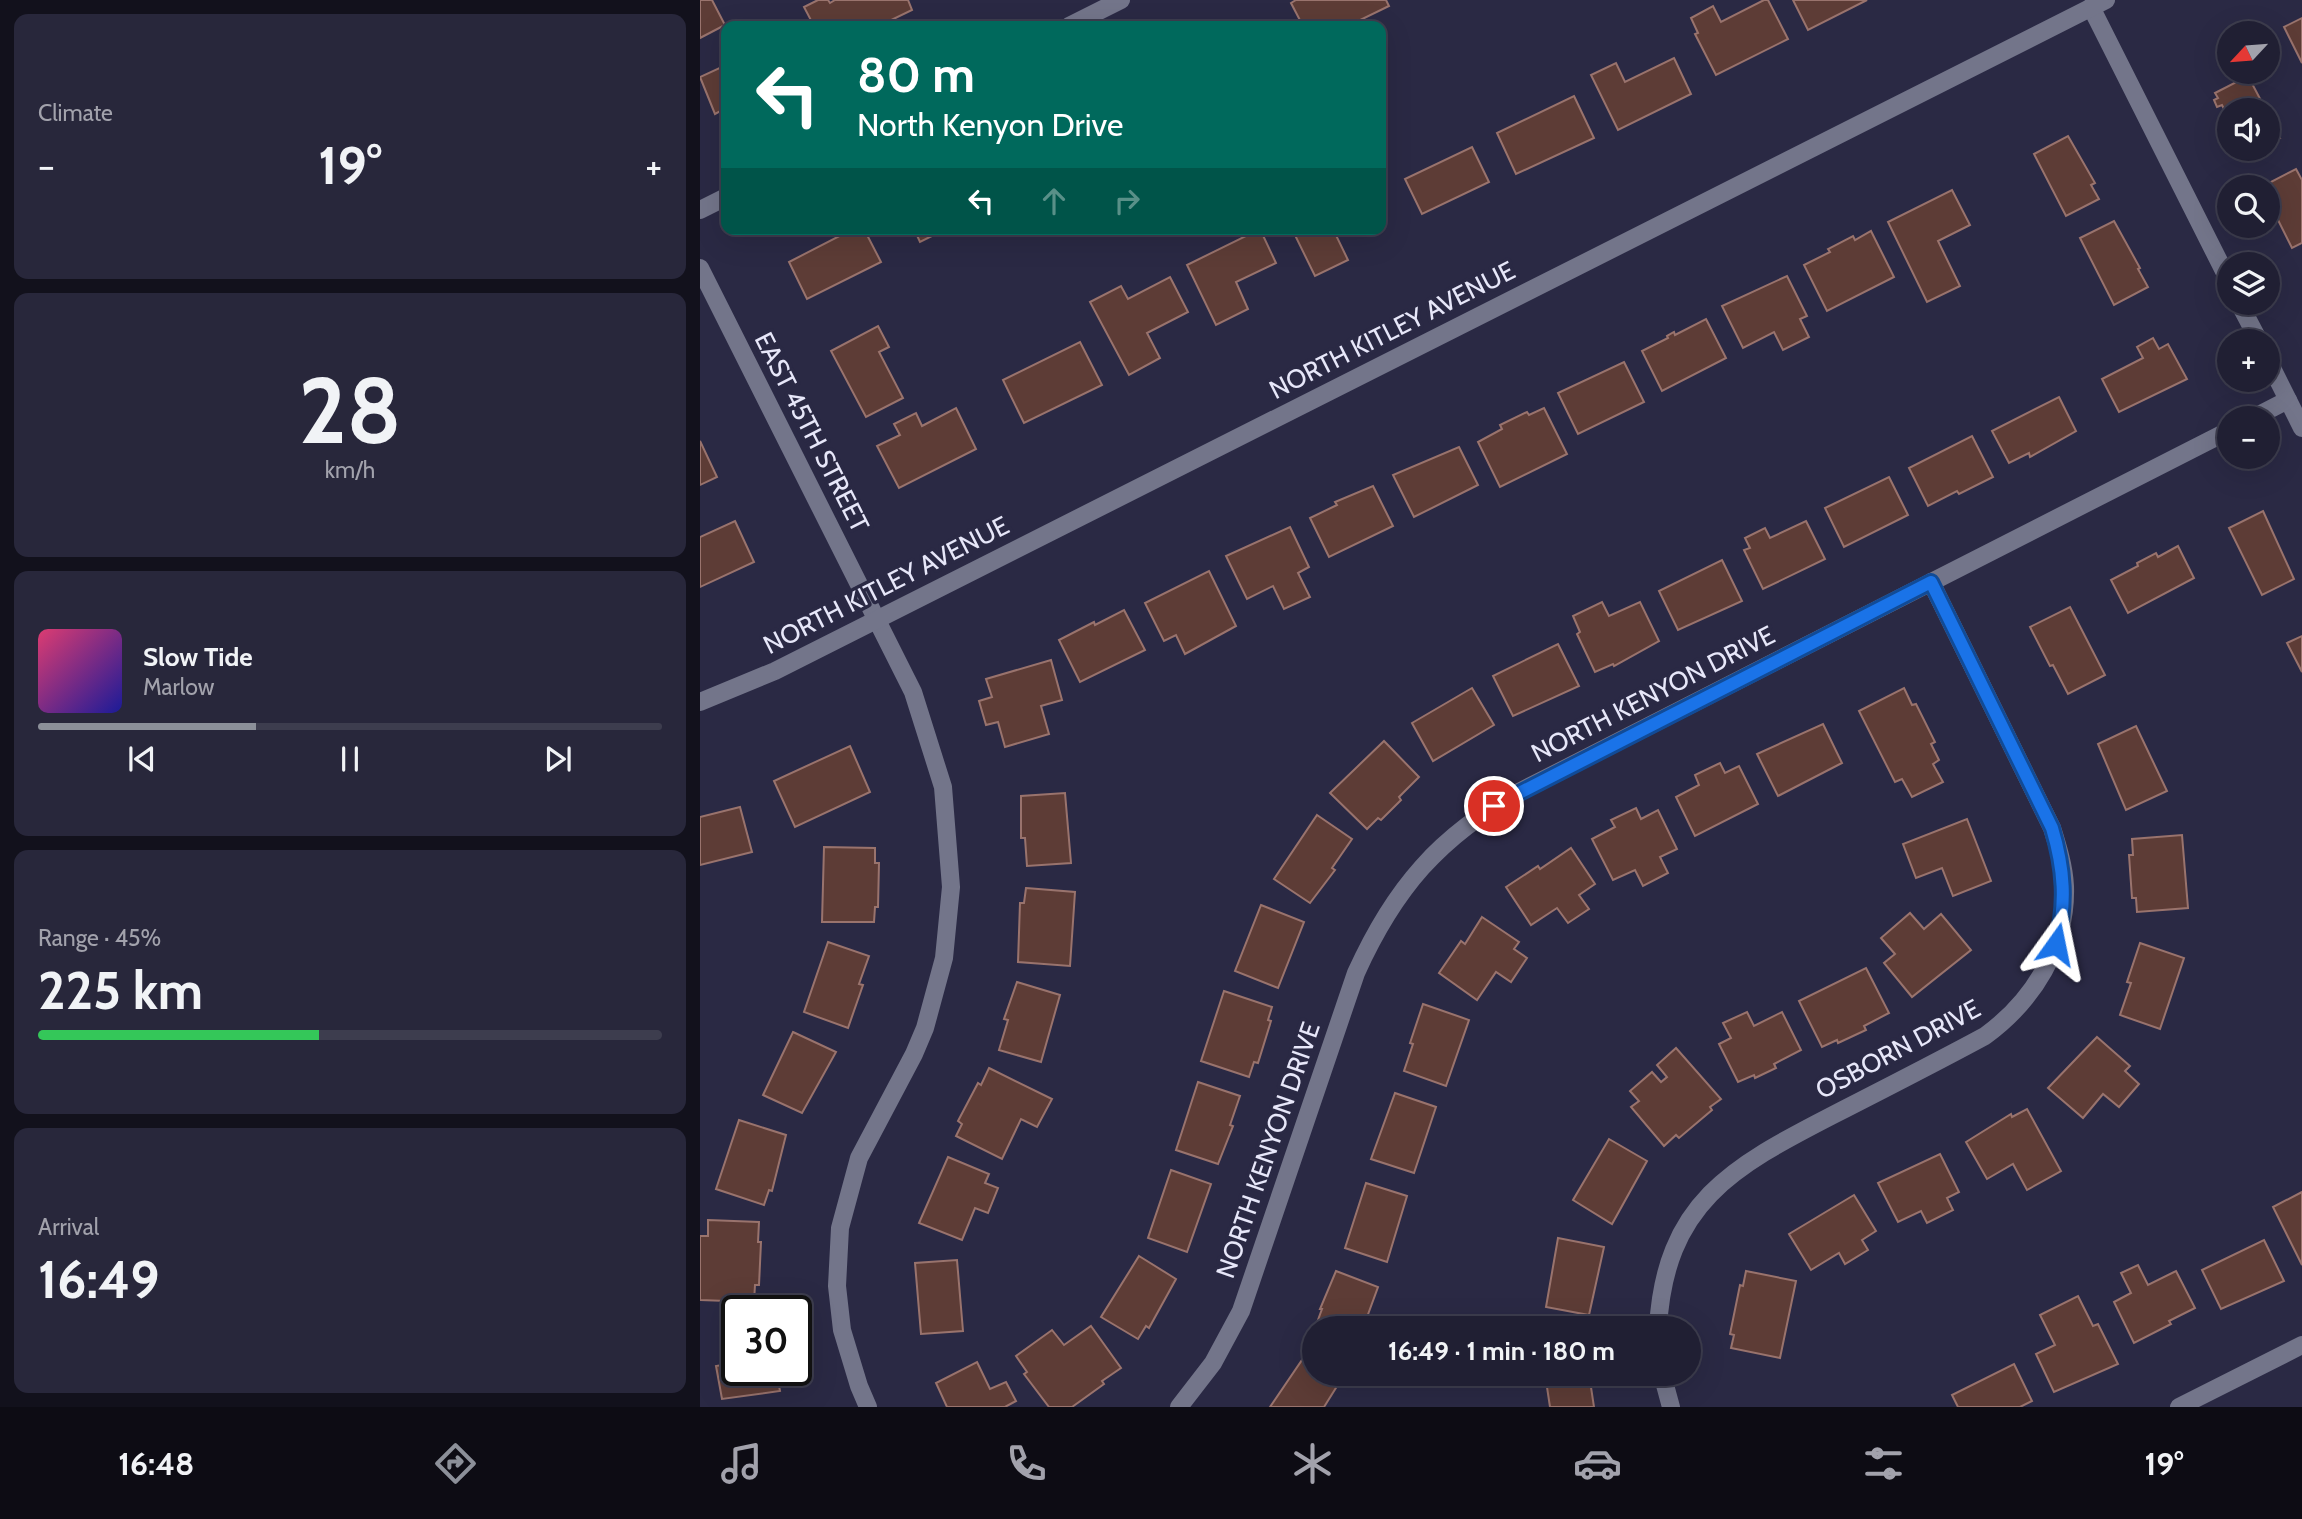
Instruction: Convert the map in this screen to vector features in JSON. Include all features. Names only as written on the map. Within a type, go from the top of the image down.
[{"type":"street","points":[[1079,21],[1121,0]]},
{"type":"street","points":[[2099,4],[2217,255]]},
{"type":"street","name":"NORTH KITLEY AVENUE","points":[[700,702],[775,671],[2099,4]]},
{"type":"street","points":[[700,210],[721,200]]},
{"type":"street","name":"EAST 45TH STREET","points":[[700,268],[913,692],[943,787],[951,859],[944,958],[925,1028],[859,1158],[841,1228],[837,1286],[842,1330],[868,1407]]},
{"type":"street","points":[[2280,384],[2302,428]]},
{"type":"street","points":[[2276,406],[2288,400]]},
{"type":"street","name":"NORTH KENYON DRIVE","points":[[1179,1407],[1213,1363],[1241,1311],[1360,964],[1389,908],[1427,861],[1471,822],[1521,791],[2217,437]]},
{"type":"street","name":"OSBORN DRIVE","points":[[1659,1316],[1667,1268],[1678,1241],[1701,1204],[1722,1182],[1768,1148],[1991,1032],[2029,996],[2056,944],[2063,915],[2064,886],[2061,857],[2052,828],[1931,582]]},
{"type":"street","points":[[2179,1407],[2302,1345]]},
{"type":"street","points":[[1665,1386],[1671,1407]]},
{"type":"building","points":[[700,0],[712,0],[723,21],[721,27],[700,38]]},
{"type":"building","points":[[818,0],[828,0],[830,3],[835,0],[908,0],[912,10],[889,21],[811,21],[804,7]]},
{"type":"building","points":[[1296,0],[1386,0],[1389,6],[1358,21],[1300,21],[1291,3]]},
{"type":"building","points":[[1768,0],[1788,39],[1716,75],[1695,34],[1698,33],[1691,18],[1713,6],[1721,22]]},
{"type":"building","points":[[1793,0],[1867,0],[1808,30]]},
{"type":"building","points":[[2302,18],[2302,63],[2284,27]]},
{"type":"building","points":[[1674,58],[1691,94],[1618,130],[1591,75],[1616,63],[1625,82]]},
{"type":"building","points":[[721,67],[721,111],[715,114],[700,77]]},
{"type":"building","points":[[2232,84],[2252,84],[2260,98],[2218,98],[2215,93]]},
{"type":"building","points":[[1574,96],[1594,138],[1516,174],[1497,133]]},
{"type":"building","points":[[2068,136],[2095,183],[2091,185],[2099,199],[2066,216],[2034,154]]},
{"type":"building","points":[[1472,147],[1489,182],[1422,214],[1405,179]]},
{"type":"building","points":[[2296,169],[2302,180],[2302,243],[2292,248],[2280,224],[2280,177]]},
{"type":"building","points":[[1952,190],[1970,225],[1938,241],[1960,286],[1927,302],[1888,222]]},
{"type":"building","points":[[2114,221],[2148,287],[2114,305],[2080,238]]},
{"type":"building","points":[[1871,231],[1894,277],[1827,311],[1804,265],[1853,236],[1855,240]]},
{"type":"building","points":[[841,235],[867,235],[881,262],[807,299],[789,262]]},
{"type":"building","points":[[917,235],[934,235],[920,242]]},
{"type":"building","points":[[1248,235],[1263,235],[1276,263],[1236,282],[1248,309],[1216,325],[1187,265]]},
{"type":"building","points":[[1295,235],[1336,235],[1348,260],[1315,276]]},
{"type":"building","points":[[1787,276],[1807,316],[1800,319],[1809,337],[1783,350],[1774,332],[1743,348],[1722,306]]},
{"type":"building","points":[[1170,277],[1188,312],[1147,333],[1160,358],[1129,375],[1090,302],[1121,286],[1128,299]]},
{"type":"building","points":[[1706,319],[1726,358],[1662,391],[1642,351],[1674,332],[1675,335]]},
{"type":"building","points":[[878,326],[889,347],[879,352],[903,398],[866,417],[831,351]]},
{"type":"building","points":[[2153,338],[2159,349],[2168,344],[2187,379],[2119,412],[2102,379],[2143,358],[2137,347]]},
{"type":"building","points":[[1080,342],[1102,385],[1024,423],[1003,380]]},
{"type":"building","points":[[1624,362],[1644,402],[1578,434],[1558,393]]},
{"type":"building","points":[[2059,397],[2076,431],[2030,457],[2029,453],[2009,463],[1992,431]]},
{"type":"building","points":[[956,408],[976,449],[899,488],[877,446],[900,435],[894,424],[916,413],[922,426]]},
{"type":"building","points":[[1544,408],[1567,454],[1500,487],[1478,442],[1502,429],[1500,425],[1527,412],[1529,415]]},
{"type":"building","points":[[1972,436],[1993,477],[1928,506],[1909,468]]},
{"type":"building","points":[[700,441],[717,477],[700,485]]},
{"type":"building","points":[[1459,447],[1478,485],[1414,517],[1393,475]]},
{"type":"building","points":[[1889,477],[1908,515],[1844,547],[1825,508]]},
{"type":"building","points":[[1373,486],[1393,526],[1329,557],[1310,518],[1337,505],[1335,502]]},
{"type":"building","points":[[2263,511],[2294,579],[2262,595],[2229,528]]},
{"type":"building","points":[[735,521],[754,562],[700,587],[700,537]]},
{"type":"building","points":[[1806,521],[1825,559],[1763,589],[1744,550],[1750,548],[1745,538],[1765,528],[1770,538]]},
{"type":"building","points":[[1290,527],[1309,567],[1298,573],[1310,597],[1284,609],[1273,586],[1247,599],[1226,556]]},
{"type":"building","points":[[2178,546],[2194,578],[2128,613],[2111,580],[2156,553],[2158,557]]},
{"type":"building","points":[[1722,560],[1742,601],[1678,630],[1659,591]]},
{"type":"building","points":[[1209,571],[1236,626],[1185,654],[1176,635],[1164,641],[1145,603]]},
{"type":"building","points":[[1602,602],[1609,616],[1640,602],[1659,641],[1614,666],[1613,664],[1595,672],[1577,634],[1580,632],[1573,616]]},
{"type":"building","points":[[2070,607],[2105,675],[2068,694],[2030,627]]},
{"type":"building","points":[[1124,610],[1145,650],[1080,682],[1059,640]]},
{"type":"building","points":[[2302,636],[2302,672],[2287,643]]},
{"type":"building","points":[[1558,644],[1579,686],[1513,716],[1493,676]]},
{"type":"building","points":[[1051,660],[1062,700],[1041,706],[1049,734],[1005,747],[998,722],[986,725],[979,701],[992,697],[986,679]]},
{"type":"building","points":[[1472,688],[1494,725],[1433,761],[1412,723]]},
{"type":"building","points":[[1904,688],[1912,705],[1916,704],[1935,742],[1931,744],[1939,760],[1933,764],[1943,782],[1912,797],[1902,779],[1895,782],[1859,711]]},
{"type":"building","points":[[1823,724],[1842,763],[1778,796],[1757,754]]},
{"type":"building","points":[[2136,726],[2167,791],[2126,810],[2098,744]]},
{"type":"building","points":[[1384,741],[1419,777],[1381,820],[1378,818],[1367,829],[1330,793]]},
{"type":"building","points":[[850,746],[870,792],[795,827],[774,781]]},
{"type":"building","points":[[1720,763],[1725,773],[1739,766],[1758,804],[1695,836],[1676,797],[1699,785],[1695,775]]},
{"type":"building","points":[[1065,793],[1071,863],[1027,866],[1025,838],[1021,838],[1021,796]]},
{"type":"building","points":[[740,807],[752,852],[700,865],[700,817]]},
{"type":"building","points":[[1636,808],[1641,819],[1658,810],[1677,849],[1660,857],[1668,873],[1643,886],[1635,870],[1613,880],[1592,839],[1615,827],[1611,820]]},
{"type":"building","points":[[1317,815],[1352,839],[1332,868],[1335,870],[1310,903],[1274,879]]},
{"type":"building","points":[[1967,819],[1991,881],[1953,896],[1942,868],[1916,878],[1903,844]]},
{"type":"building","points":[[2182,835],[2188,908],[2137,912],[2136,898],[2132,898],[2129,855],[2133,855],[2132,839]]},
{"type":"building","points":[[824,847],[875,848],[875,863],[879,863],[878,907],[875,907],[874,922],[822,922]]},
{"type":"building","points":[[1571,848],[1595,884],[1579,895],[1589,909],[1568,923],[1557,908],[1531,925],[1506,887]]},
{"type":"building","points":[[1026,888],[1075,892],[1070,966],[1018,962],[1020,903],[1024,903]]},
{"type":"building","points":[[1261,905],[1304,922],[1278,988],[1235,971]]},
{"type":"building","points":[[1910,913],[1924,929],[1941,914],[1971,950],[1912,997],[1884,963],[1895,954],[1881,938]]},
{"type":"building","points":[[1482,917],[1519,942],[1514,949],[1527,958],[1511,982],[1496,972],[1477,1000],[1439,973],[1461,941],[1465,944]]},
{"type":"building","points":[[828,942],[869,956],[859,984],[863,985],[848,1028],[804,1012]]},
{"type":"building","points":[[2140,943],[2184,958],[2160,1029],[2120,1015]]},
{"type":"building","points":[[1866,968],[1889,1013],[1864,1026],[1866,1030],[1822,1047],[1799,1001]]},
{"type":"building","points":[[1017,982],[1060,995],[1041,1062],[999,1050],[1008,1020],[1004,1019]]},
{"type":"building","points":[[1224,991],[1272,1007],[1268,1020],[1271,1021],[1258,1063],[1254,1062],[1249,1077],[1201,1061]]},
{"type":"building","points":[[1423,1004],[1469,1020],[1446,1086],[1404,1071]]},
{"type":"building","points":[[1747,1012],[1754,1026],[1782,1012],[1801,1050],[1774,1064],[1776,1068],[1755,1078],[1754,1075],[1738,1082],[1719,1044],[1731,1038],[1723,1023]]},
{"type":"building","points":[[793,1032],[836,1052],[802,1113],[763,1095]]},
{"type":"building","points":[[2097,1037],[2130,1066],[2125,1071],[2139,1084],[2119,1107],[2103,1094],[2083,1118],[2048,1088]]},
{"type":"building","points":[[1676,1048],[1721,1099],[1679,1138],[1676,1135],[1664,1146],[1631,1107],[1639,1101],[1630,1091],[1652,1072],[1661,1082],[1667,1077],[1657,1065]]},
{"type":"building","points":[[989,1068],[1052,1099],[1037,1127],[1021,1119],[1002,1159],[956,1136],[962,1124],[958,1121]]},
{"type":"building","points":[[1198,1082],[1240,1096],[1230,1125],[1233,1126],[1218,1164],[1176,1150]]},
{"type":"building","points":[[1395,1093],[1436,1107],[1414,1173],[1371,1159]]},
{"type":"building","points":[[2027,1109],[2061,1171],[2027,1190],[2013,1164],[1987,1179],[1966,1142],[2011,1114],[2012,1117]]},
{"type":"building","points":[[739,1120],[786,1135],[772,1191],[769,1190],[764,1205],[716,1189]]},
{"type":"building","points":[[1609,1139],[1647,1161],[1612,1224],[1573,1200]]},
{"type":"building","points":[[1940,1154],[1959,1192],[1947,1198],[1953,1210],[1927,1223],[1921,1211],[1898,1222],[1878,1183]]},
{"type":"building","points":[[948,1157],[989,1174],[985,1183],[998,1188],[988,1213],[975,1208],[962,1240],[919,1223]]},
{"type":"building","points":[[1171,1170],[1211,1184],[1187,1252],[1148,1238]]},
{"type":"building","points":[[1366,1183],[1407,1196],[1387,1262],[1345,1248]]},
{"type":"building","points":[[2302,1192],[2302,1265],[2273,1207]]},
{"type":"building","points":[[1854,1195],[1876,1231],[1862,1240],[1868,1250],[1845,1264],[1839,1253],[1811,1270],[1789,1234]]},
{"type":"building","points":[[708,1220],[759,1222],[759,1285],[755,1285],[754,1295],[721,1295],[721,1301],[700,1300],[700,1236],[708,1236]]},
{"type":"building","points":[[1558,1238],[1604,1247],[1589,1315],[1546,1307]]},
{"type":"building","points":[[2264,1240],[2284,1281],[2221,1309],[2202,1270]]},
{"type":"building","points":[[1139,1256],[1176,1279],[1149,1328],[1146,1326],[1138,1339],[1101,1317]]},
{"type":"building","points":[[957,1260],[963,1331],[921,1334],[915,1263]]},
{"type":"building","points":[[2138,1265],[2148,1285],[2176,1271],[2195,1308],[2134,1343],[2114,1302],[2131,1293],[2121,1273]]},
{"type":"building","points":[[1336,1271],[1378,1287],[1367,1316],[1319,1316]]},
{"type":"building","points":[[1746,1271],[1796,1281],[1780,1358],[1731,1348],[1734,1335],[1730,1334],[1740,1285],[1743,1286]]},
{"type":"building","points":[[2078,1296],[2093,1326],[2098,1324],[2118,1364],[2054,1392],[2036,1354],[2055,1345],[2040,1315]]},
{"type":"building","points":[[1091,1326],[1121,1368],[1072,1407],[1049,1407],[1024,1374],[1027,1372],[1016,1356],[1052,1330],[1064,1345]]},
{"type":"building","points":[[1302,1360],[1302,1386],[1337,1386],[1324,1407],[1270,1407]]},
{"type":"building","points":[[977,1362],[990,1389],[1006,1382],[1016,1401],[1005,1407],[947,1407],[936,1383]]},
{"type":"building","points":[[2014,1364],[2032,1401],[2020,1407],[1958,1407],[1952,1395]]},
{"type":"building","points":[[721,1365],[721,1386],[779,1386],[780,1391],[722,1399],[716,1366]]},
{"type":"building","points":[[1547,1386],[1591,1386],[1594,1407],[1550,1407]]},
{"type":"route","points":[[1494,806],[1931,582],[2052,828],[2061,857],[2064,886],[2063,915],[2056,944]]}]
